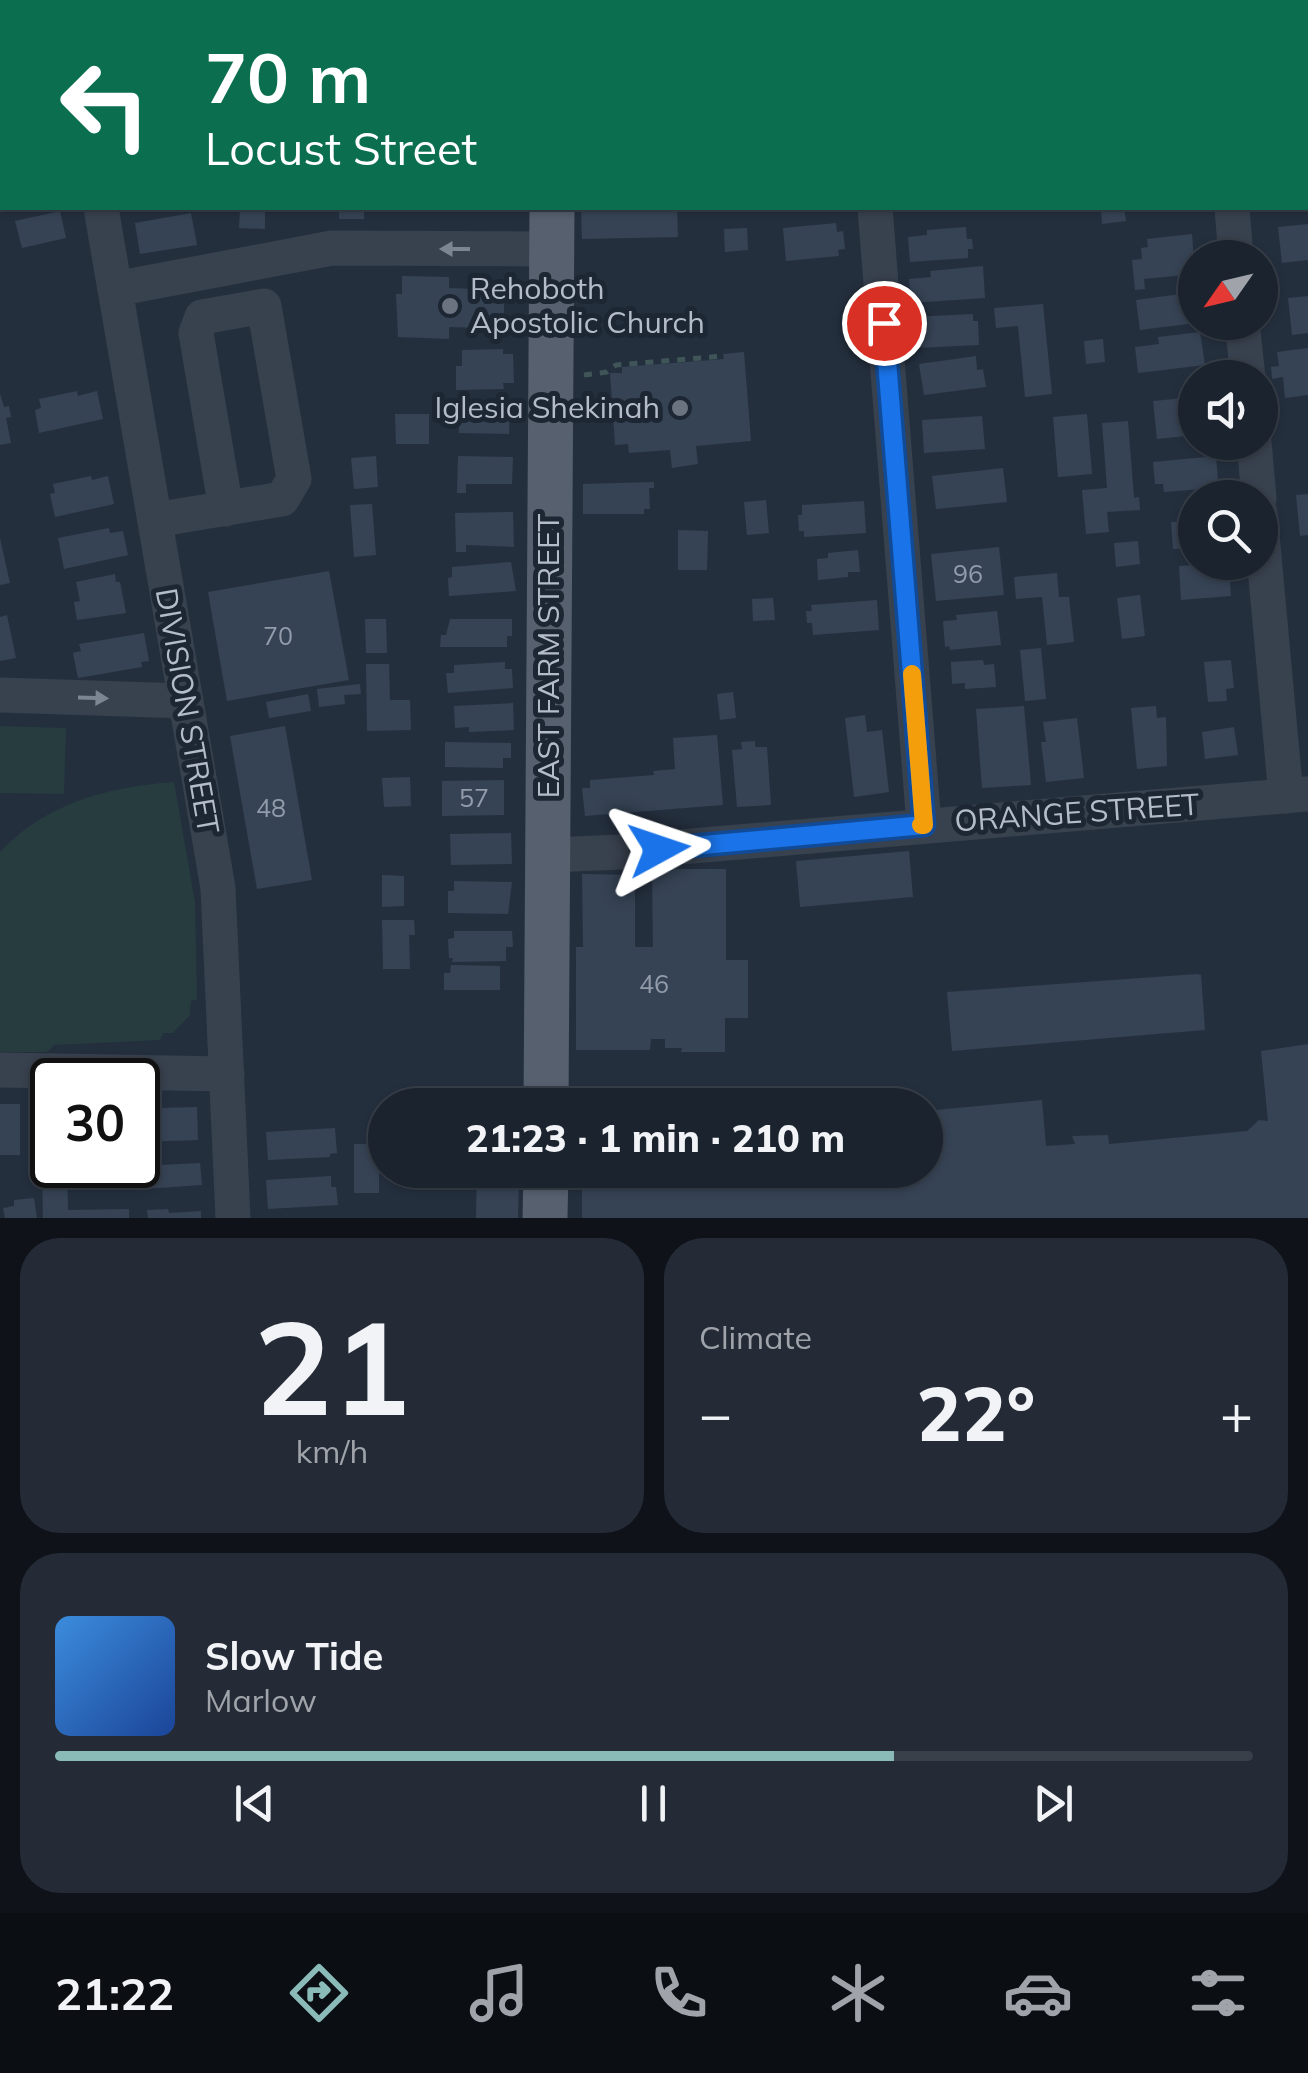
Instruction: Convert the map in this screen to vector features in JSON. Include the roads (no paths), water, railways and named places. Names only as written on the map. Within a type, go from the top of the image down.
[{"type":"main road","name":"EAST FARM STREET","points":[[546,1088],[548,854],[570,389],[552,228]]},
{"type":"main road","points":[[545,1218],[546,1188]]},
{"type":"street","name":"DIVISION STREET","points":[[101,210],[219,899],[233,1218]]},
{"type":"street","points":[[874,210],[924,825]]},
{"type":"street","points":[[1232,210],[1235,240]]},
{"type":"street","points":[[115,289],[332,248],[552,228]]},
{"type":"street","points":[[154,520],[226,509],[282,499],[294,479],[264,306],[202,317],[196,334],[226,509]]},
{"type":"street","points":[[1269,580],[1297,795]]},
{"type":"street","points":[[0,695],[186,701]]},
{"type":"street","name":"ORANGE STREET","points":[[548,854],[621,852],[1297,795]]},
{"type":"street","points":[[0,1070],[227,1074]]},
{"type":"place","name":"Rehoboth Apostolic Church","points":[[450,306]]},
{"type":"place","name":"Iglesia Shekinah","points":[[680,408]]}]
